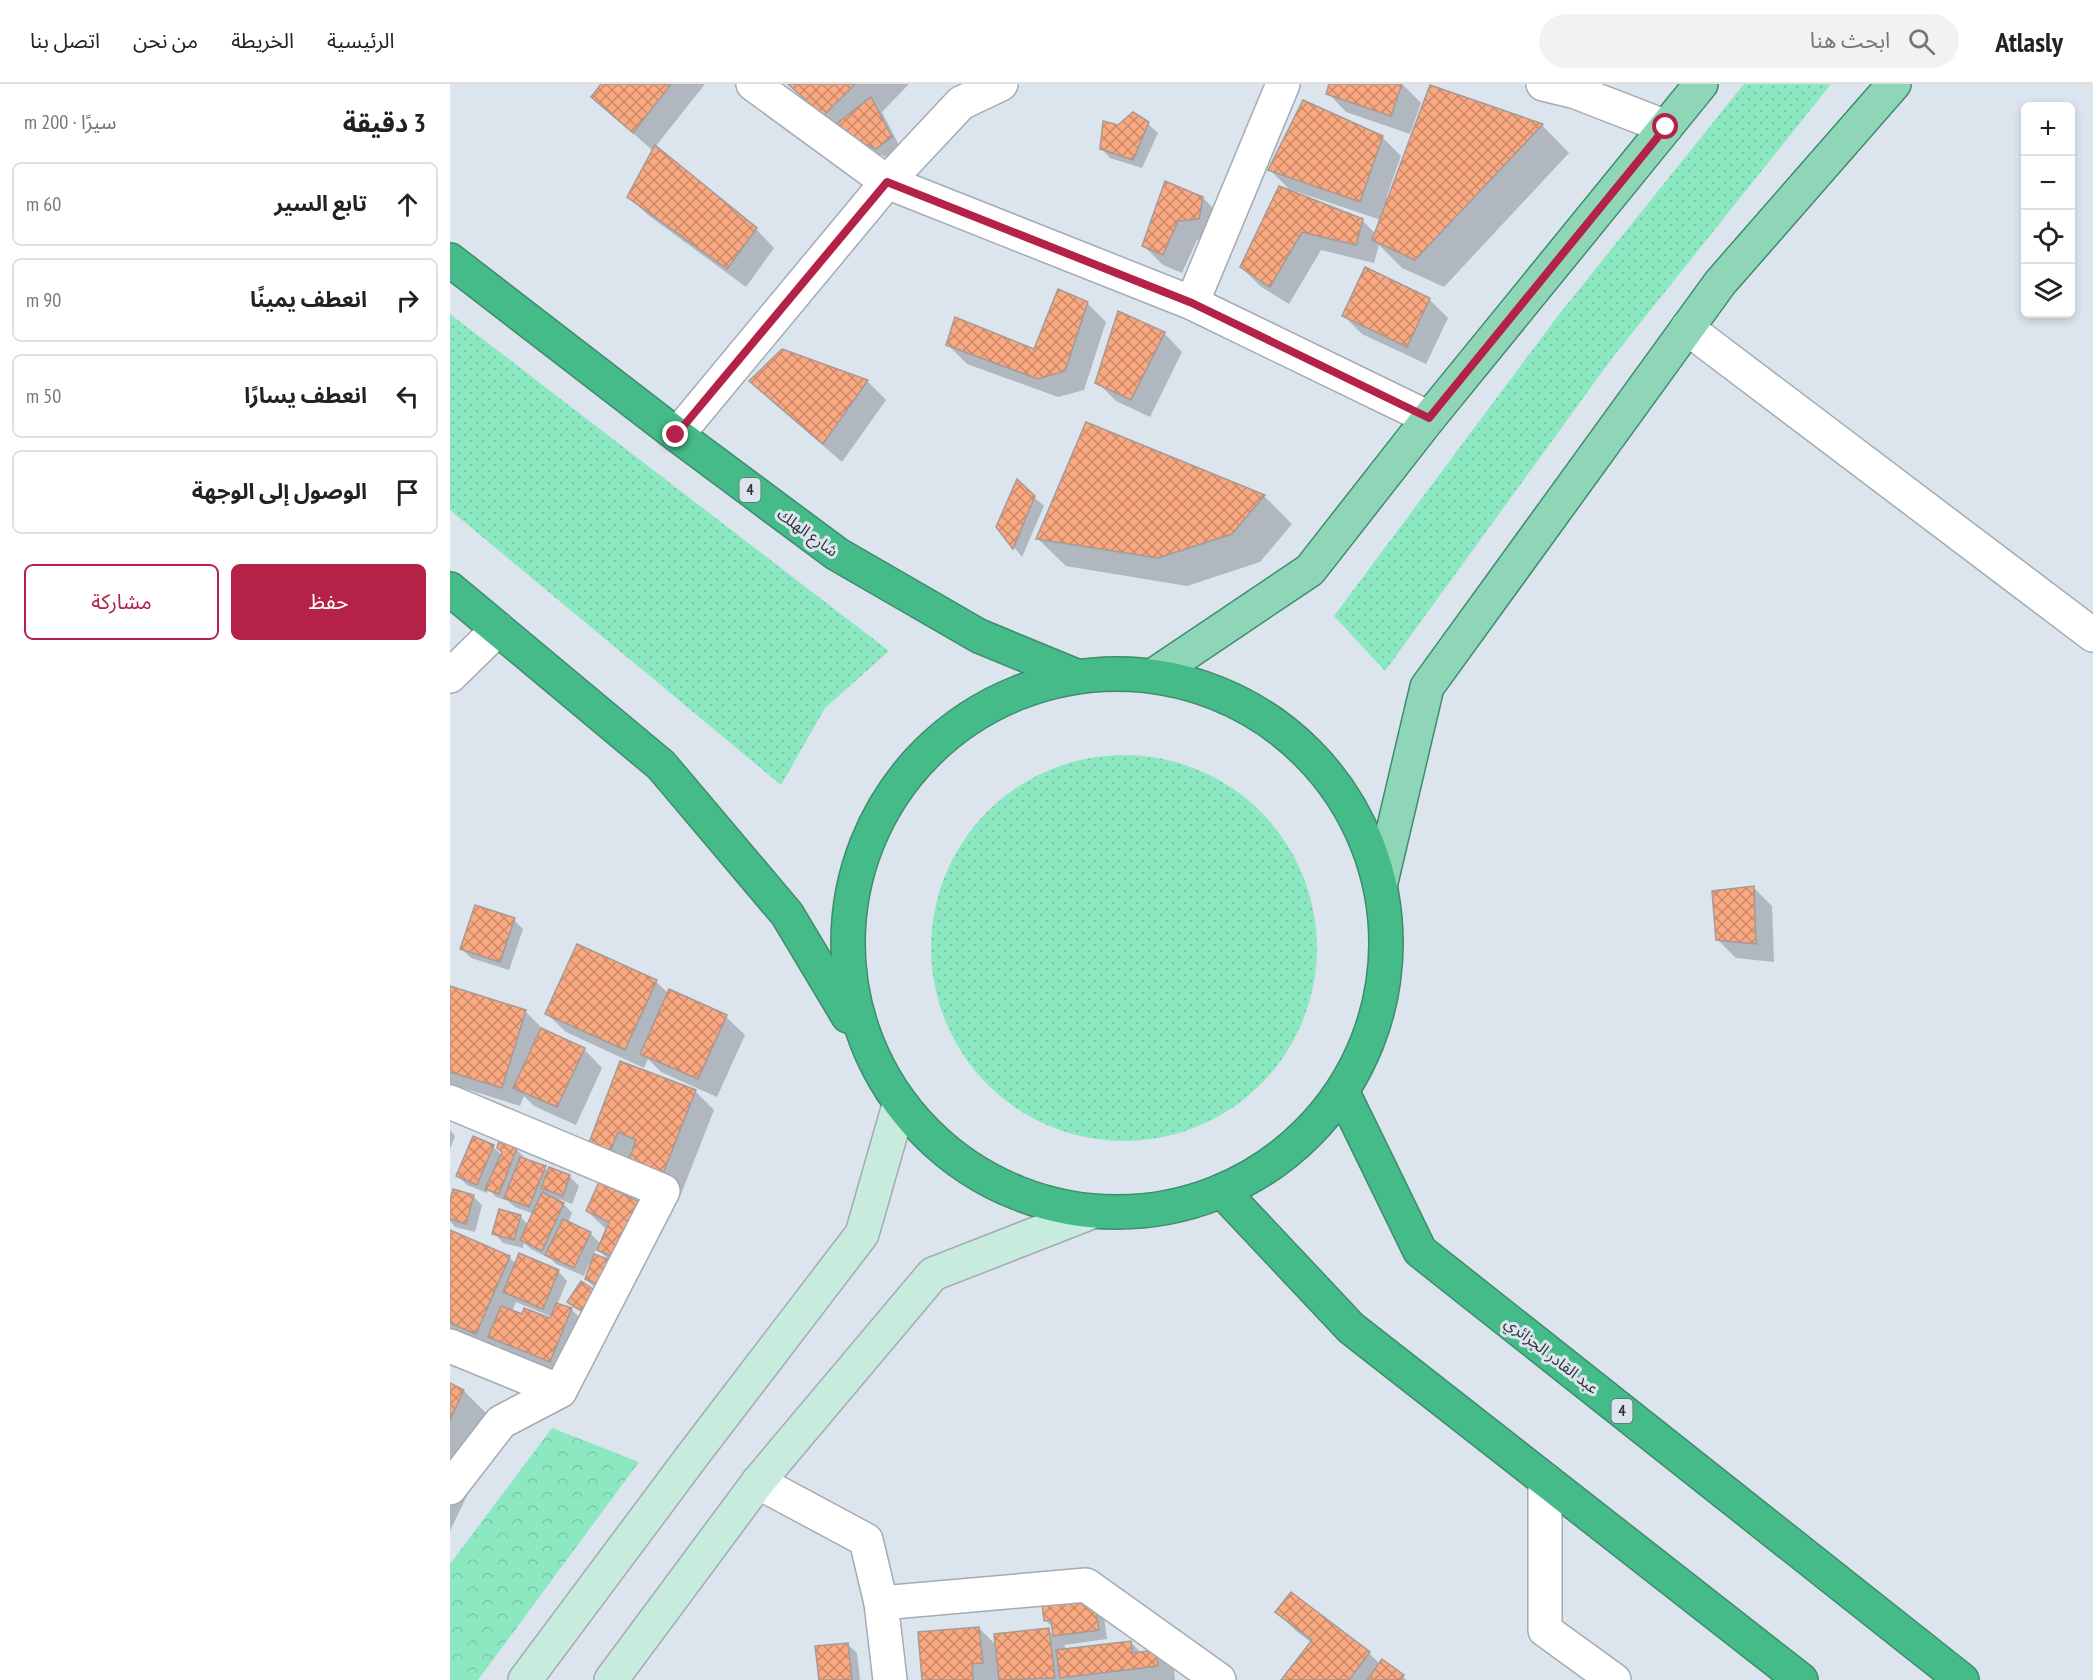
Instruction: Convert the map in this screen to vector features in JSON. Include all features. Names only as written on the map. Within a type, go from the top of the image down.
[{"type":"highway","name":"شارع الهلك","points":[[450,260],[676,435],[837,554],[980,636],[1076,676]]},
{"type":"highway","points":[[450,589],[661,765],[787,914],[899,1105],[949,1156],[1016,1194],[1092,1212],[1158,1210],[1223,1192],[1281,1159],[1343,1093],[1380,1010],[1388,946],[1381,882],[1351,807],[1300,744],[1232,699],[1154,675],[1115,673],[1076,676],[999,700],[932,746],[881,809],[852,884],[846,964],[864,1043]]},
{"type":"highway","name":"عبد القادر الجزائري","points":[[1343,1093],[1420,1251],[1962,1680]]},
{"type":"highway","points":[[1223,1192],[1351,1328],[1801,1680]]},
{"type":"main road","points":[[1154,675],[1310,570],[1429,418],[1701,84]]},
{"type":"main road","points":[[1381,882],[1427,687],[1720,283],[1894,84]]},
{"type":"main road","points":[[525,1680],[862,1234],[899,1105]]},
{"type":"main road","points":[[611,1680],[758,1482],[933,1274],[1092,1212]]},
{"type":"street","points":[[753,84],[887,182],[1192,303],[1429,418]]},
{"type":"street","points":[[676,435],[887,182],[962,103],[1001,84]]},
{"type":"street","points":[[1192,303],[1283,84]]},
{"type":"street","points":[[1543,84],[1576,88],[1666,127]]},
{"type":"street","points":[[1687,328],[2093,635]]},
{"type":"street","points":[[450,676],[498,629]]},
{"type":"street","points":[[450,1102],[663,1191],[560,1391],[501,1422],[450,1488]]},
{"type":"street","points":[[450,1346],[560,1391]]},
{"type":"street","points":[[1545,1480],[1545,1630],[1614,1680]]},
{"type":"street","points":[[758,1482],[866,1540],[881,1603],[890,1680]]},
{"type":"street","points":[[881,1603],[1086,1585],[1219,1680]]},
{"type":"green space","points":[[1744,84],[1831,84],[1613,357],[1385,671],[1334,616],[1557,317]]},
{"type":"green space","points":[[450,314],[889,651],[825,708],[781,785],[450,510]]},
{"type":"green space","points":[[1124,755],[1162,759],[1198,770],[1231,788],[1260,812],[1284,841],[1302,874],[1313,910],[1317,948],[1313,986],[1302,1022],[1284,1055],[1260,1084],[1231,1108],[1198,1126],[1162,1137],[1124,1141],[1086,1137],[1050,1126],[1017,1108],[988,1084],[964,1055],[946,1022],[935,986],[931,948],[935,910],[946,874],[964,841],[988,812],[1017,788],[1050,770],[1086,759]]},
{"type":"green space","points":[[552,1428],[639,1462],[478,1680],[450,1680],[450,1564]]},
{"type":"building","points":[[601,84],[671,84],[633,133],[591,97]]},
{"type":"building","points":[[788,84],[855,84],[823,116]]},
{"type":"building","points":[[1329,84],[1402,84],[1391,116],[1326,94]]},
{"type":"building","points":[[1430,85],[1543,124],[1415,260],[1372,240]]},
{"type":"building","points":[[871,97],[892,137],[876,149],[831,128]]},
{"type":"building","points":[[1303,100],[1383,136],[1360,202],[1268,170]]},
{"type":"building","points":[[1133,112],[1149,122],[1133,160],[1100,149],[1103,121],[1118,125]]},
{"type":"building","points":[[655,145],[757,228],[727,269],[627,197]]},
{"type":"building","points":[[1165,181],[1203,197],[1199,219],[1178,221],[1163,255],[1142,246]]},
{"type":"building","points":[[1279,186],[1363,219],[1356,245],[1302,232],[1270,287],[1240,267]]},
{"type":"building","points":[[1365,267],[1430,298],[1407,347],[1342,316]]},
{"type":"building","points":[[1058,289],[1088,302],[1065,371],[1038,379],[946,345],[955,317],[1034,349]]},
{"type":"building","points":[[1118,311],[1165,332],[1131,400],[1095,383]]},
{"type":"building","points":[[782,349],[868,380],[823,444],[749,381]]},
{"type":"building","points":[[1086,422],[1265,495],[1232,534],[1158,558],[1036,539]]},
{"type":"building","points":[[1017,479],[1035,496],[1013,549],[996,527]]},
{"type":"building","points":[[1754,886],[1756,944],[1716,940],[1712,891]]},
{"type":"building","points":[[475,905],[515,918],[500,962],[460,949]]},
{"type":"building","points":[[577,944],[657,980],[625,1050],[545,1014]]},
{"type":"building","points":[[450,986],[526,1010],[502,1088],[450,1072]]},
{"type":"building","points":[[669,989],[727,1015],[698,1079],[640,1054]]},
{"type":"building","points":[[541,1028],[585,1048],[557,1107],[513,1088]]},
{"type":"building","points":[[620,1061],[696,1090],[662,1176],[628,1163],[636,1140],[618,1132],[608,1157],[587,1148]]},
{"type":"building","points":[[473,1136],[494,1145],[477,1185],[456,1176]]},
{"type":"building","points":[[500,1137],[517,1148],[499,1194],[485,1189],[502,1152],[497,1148]]},
{"type":"building","points":[[520,1157],[546,1166],[529,1207],[504,1198]]},
{"type":"building","points":[[549,1167],[570,1175],[563,1196],[541,1188]]},
{"type":"building","points":[[599,1182],[642,1203],[616,1258],[597,1250],[609,1222],[586,1211]]},
{"type":"building","points":[[453,1189],[474,1195],[466,1224],[450,1219],[450,1200]]},
{"type":"building","points":[[542,1192],[564,1203],[542,1251],[520,1240]]},
{"type":"building","points":[[499,1209],[521,1215],[514,1240],[492,1234]]},
{"type":"building","points":[[563,1219],[591,1232],[574,1268],[545,1255]]},
{"type":"building","points":[[450,1230],[510,1256],[476,1334],[450,1323]]},
{"type":"building","points":[[519,1253],[559,1270],[543,1309],[503,1292]]},
{"type":"building","points":[[594,1254],[615,1262],[605,1288],[585,1279]]},
{"type":"building","points":[[581,1281],[602,1295],[589,1316],[567,1302]]},
{"type":"building","points":[[556,1303],[572,1308],[550,1362],[488,1337],[501,1306],[522,1314],[524,1308],[550,1318]]},
{"type":"building","points":[[450,1383],[464,1390],[450,1420]]},
{"type":"building","points":[[1291,1592],[1370,1652],[1349,1680],[1281,1680],[1312,1640],[1275,1612]]},
{"type":"building","points":[[1094,1598],[1099,1630],[1053,1636],[1051,1620],[1044,1621],[1042,1605]]},
{"type":"building","points":[[979,1627],[983,1663],[972,1664],[973,1680],[922,1680],[918,1632]]},
{"type":"building","points":[[1049,1628],[1055,1678],[999,1680],[994,1634]]},
{"type":"building","points":[[1131,1641],[1132,1653],[1156,1650],[1158,1666],[1060,1678],[1056,1650]]},
{"type":"building","points":[[848,1643],[852,1680],[819,1680],[815,1646]]},
{"type":"building","points":[[1382,1659],[1404,1675],[1401,1680],[1367,1680]]},
{"type":"route","points":[[676,435],[887,182],[1192,303],[1429,418],[1666,127]]}]
